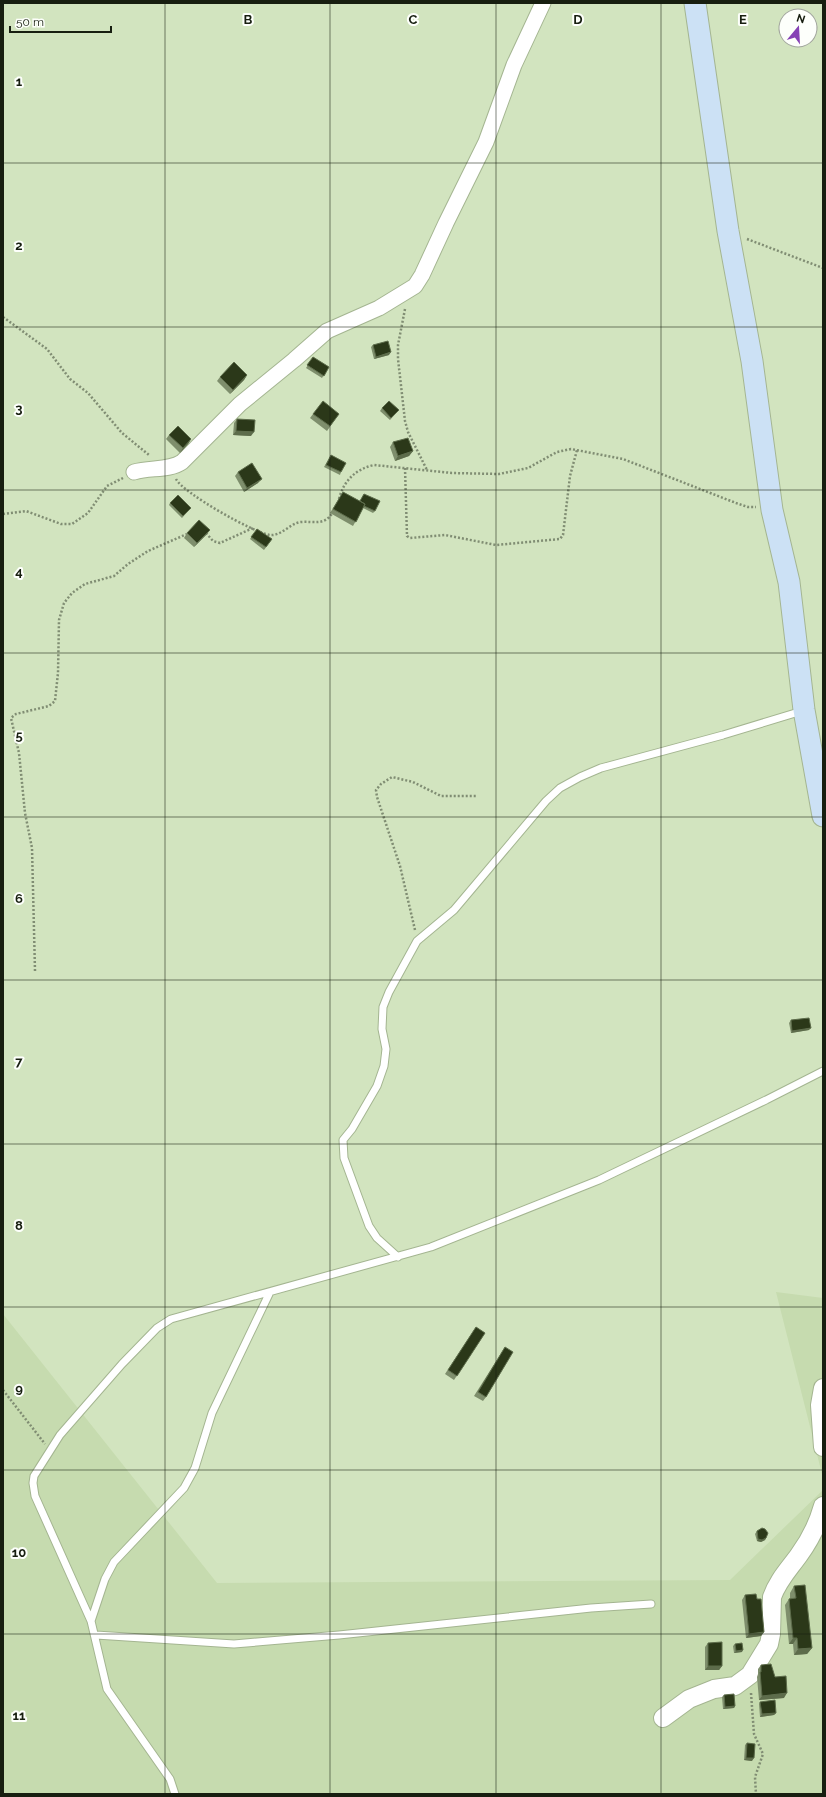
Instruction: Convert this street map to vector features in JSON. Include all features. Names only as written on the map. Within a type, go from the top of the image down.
[{"type":"main road","points":[[695,3],[728,232],[752,361],[772,510],[789,582],[804,710],[823,816]]},
{"type":"street","points":[[134,472],[146,468],[176,466],[182,462],[240,404],[294,360],[326,331],[379,308],[410,290],[422,275],[486,142],[514,65],[543,3]]},
{"type":"street","points":[[823,1388],[820,1404],[823,1447]]},
{"type":"street","points":[[663,1718],[689,1699],[714,1689],[735,1686],[750,1675],[769,1644],[774,1591],[781,1578],[799,1556],[819,1522],[823,1506]]},
{"type":"lane","points":[[398,1257],[377,1238],[369,1226],[342,1149],[346,1136],[352,1129],[377,1086],[384,1066],[386,1049],[382,1029],[383,1008],[389,992],[417,941],[454,910],[546,801],[560,788],[580,776],[601,768],[723,736],[804,710]]},
{"type":"lane","points":[[175,1794],[170,1779],[107,1689],[96,1635],[91,1621],[35,1496],[33,1483],[34,1476],[60,1435],[96,1394],[157,1328],[172,1320],[431,1247],[599,1180],[823,1072]]},
{"type":"lane","points":[[91,1621],[105,1579],[114,1562],[184,1488],[195,1468],[212,1413],[270,1292]]},
{"type":"lane","points":[[96,1635],[234,1644],[339,1635],[591,1608],[651,1604]]},
{"type":"path","points":[[728,232],[823,268]]},
{"type":"path","points":[[410,290],[400,329],[398,360],[408,432],[427,470]]},
{"type":"path","points":[[3,317],[47,349],[70,378],[88,393],[122,433],[166,467],[178,483],[189,493],[232,518],[268,534],[277,534],[299,522],[322,522],[331,517],[336,509]]},
{"type":"path","points":[[339,502],[345,483],[353,474],[365,467],[382,465],[452,473],[498,474],[528,468],[557,452],[571,449],[622,459],[736,503],[748,507],[761,507],[772,510]]},
{"type":"path","points":[[405,468],[407,536],[410,538],[445,535],[496,545],[560,539],[564,535],[570,476],[577,450]]},
{"type":"path","points":[[3,514],[26,511],[61,524],[72,524],[88,513],[107,486],[134,472]]},
{"type":"path","points":[[204,530],[214,541],[220,543],[253,528]]},
{"type":"path","points":[[35,971],[32,848],[24,807],[20,753],[11,719],[16,714],[49,706],[55,701],[58,672],[59,620],[64,603],[72,593],[86,584],[114,576],[128,564],[148,551],[189,533]]},
{"type":"path","points":[[417,941],[400,866],[376,790],[381,784],[392,777],[413,782],[441,796],[477,796]]},
{"type":"path","points":[[3,1390],[50,1450]]},
{"type":"path","points":[[750,1675],[754,1734],[757,1745],[763,1754],[755,1777],[756,1794]]},
{"type":"shaded area","points":[[776,1292],[823,1298],[823,1478]]},
{"type":"shaded area","points":[[3,1314],[217,1583],[730,1580],[823,1490],[823,1794],[3,1794]]},
{"type":"building","points":[[388,341],[391,352],[376,357],[373,345]]},
{"type":"building","points":[[313,357],[329,367],[324,376],[307,365]]},
{"type":"building","points":[[234,362],[247,375],[233,390],[220,377]]},
{"type":"building","points":[[323,401],[339,414],[330,426],[313,414]]},
{"type":"building","points":[[389,401],[399,410],[391,418],[382,408]]},
{"type":"building","points":[[237,419],[255,420],[254,432],[236,431]]},
{"type":"building","points":[[178,426],[191,439],[183,448],[169,435]]},
{"type":"building","points":[[408,438],[413,451],[398,456],[393,442]]},
{"type":"building","points":[[331,455],[346,463],[341,472],[326,465]]},
{"type":"building","points":[[252,463],[262,479],[247,488],[238,472]]},
{"type":"building","points":[[343,492],[365,504],[356,522],[333,509]]},
{"type":"building","points":[[364,494],[380,501],[375,511],[364,506],[365,504],[360,501]]},
{"type":"building","points":[[178,495],[191,508],[183,516],[170,503]]},
{"type":"building","points":[[199,520],[210,530],[197,543],[187,533]]},
{"type":"building","points":[[257,529],[272,539],[266,547],[251,537]]},
{"type":"building","points":[[809,1018],[811,1028],[792,1031],[791,1020]]},
{"type":"building","points":[[476,1327],[485,1333],[457,1376],[448,1370]]},
{"type":"building","points":[[505,1347],[513,1352],[486,1397],[478,1392]]},
{"type":"building","points":[[762,1528],[768,1533],[766,1538],[762,1540],[758,1539],[757,1531]]},
{"type":"building","points":[[805,1585],[812,1648],[798,1649],[797,1638],[793,1638],[789,1599],[796,1598],[794,1586]]},
{"type":"building","points":[[756,1594],[757,1599],[761,1599],[764,1632],[749,1634],[745,1595]]},
{"type":"building","points":[[722,1642],[722,1666],[708,1666],[708,1643]]},
{"type":"building","points":[[742,1643],[743,1650],[736,1651],[735,1644]]},
{"type":"building","points":[[771,1664],[775,1677],[786,1676],[787,1693],[762,1696],[760,1672],[761,1665]]},
{"type":"building","points":[[734,1694],[735,1706],[725,1707],[724,1695]]},
{"type":"building","points":[[775,1700],[776,1713],[762,1714],[760,1702]]},
{"type":"building","points":[[747,1743],[755,1744],[754,1758],[746,1758]]}]
